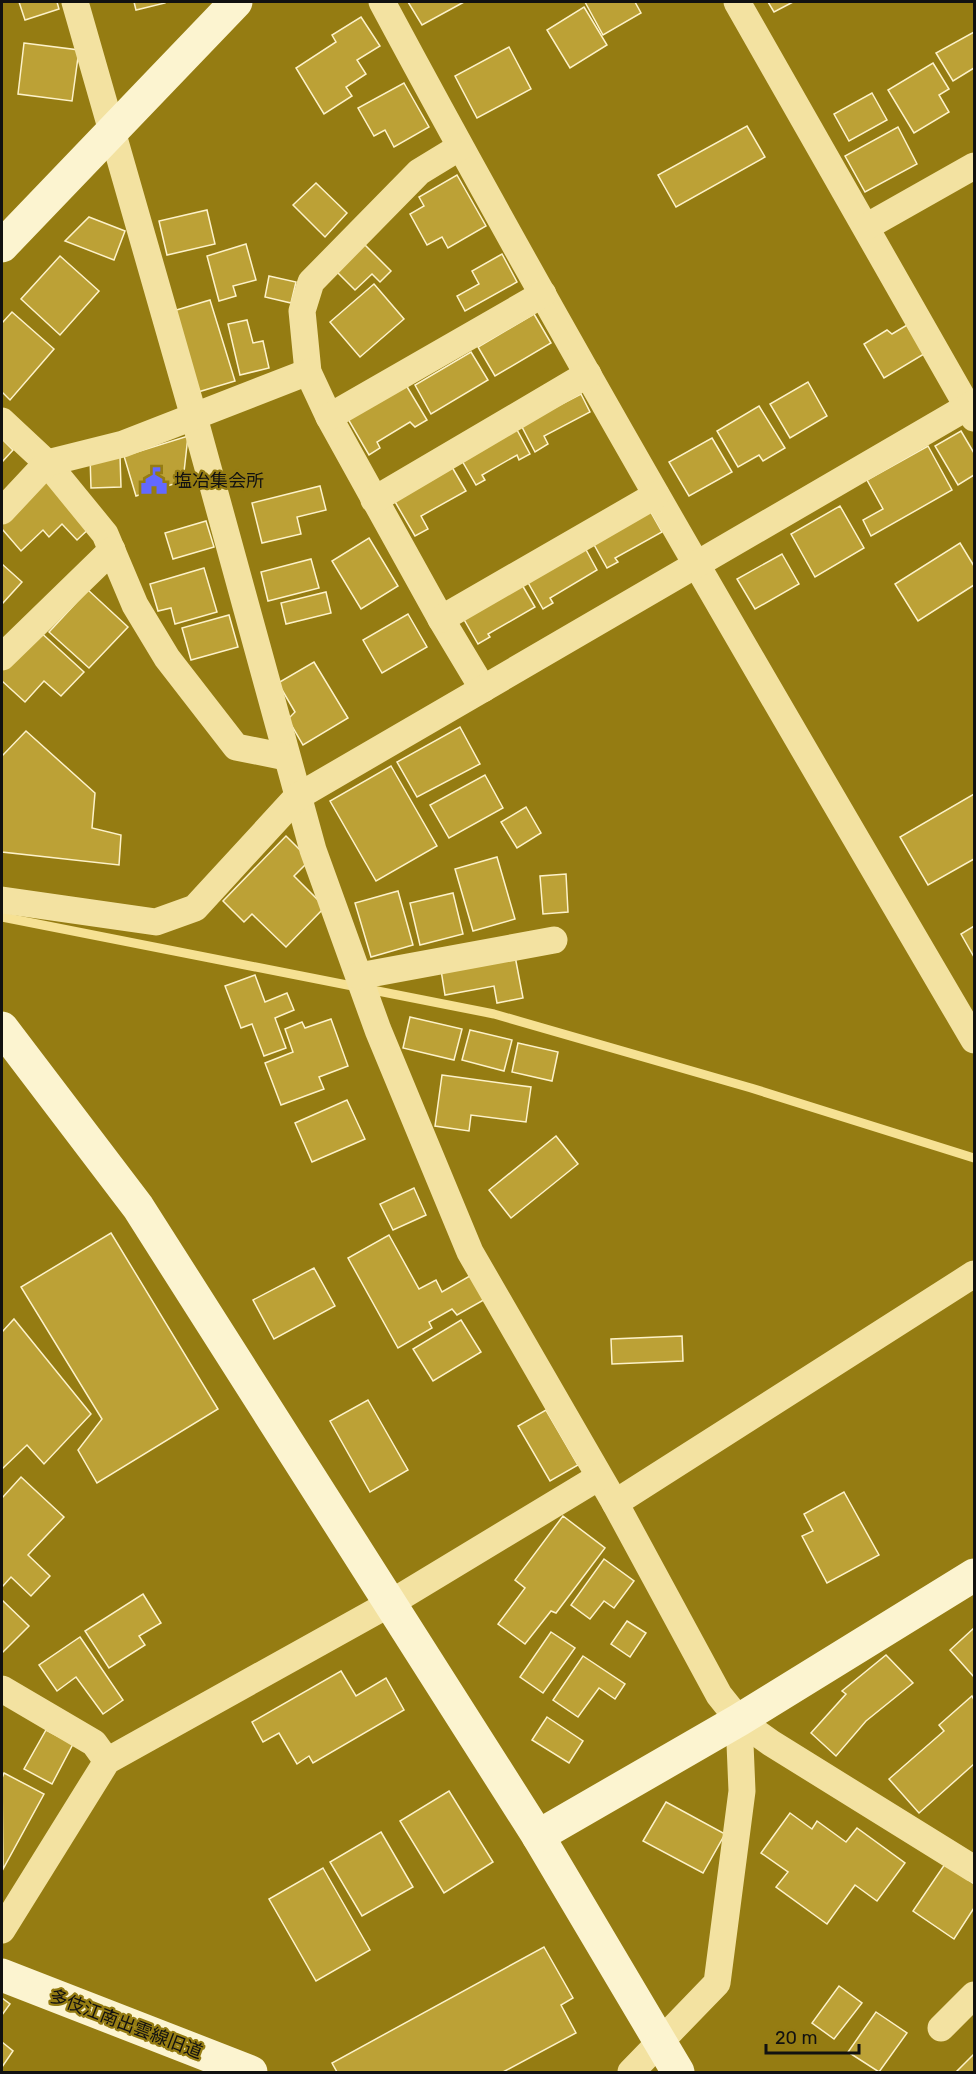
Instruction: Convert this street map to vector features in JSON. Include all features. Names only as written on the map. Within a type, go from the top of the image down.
[{"type":"street","points":[[75,2],[194,417],[313,850],[378,1030],[470,1252],[615,1503],[719,1695],[739,1719],[771,1743],[975,1869]]},
{"type":"street","points":[[2,246],[236,2]]},
{"type":"street","points":[[382,2],[460,147],[696,566],[975,1040]]},
{"type":"street","points":[[2,900],[156,922],[195,908],[297,796],[972,409],[737,2]]},
{"type":"street","points":[[460,147],[419,172],[311,282],[302,311],[308,372],[329,417],[441,619],[483,688]]},
{"type":"street","points":[[866,227],[975,166]]},
{"type":"street","points":[[329,417],[543,294]]},
{"type":"street","points":[[2,511],[47,463],[123,444],[308,372]]},
{"type":"street","points":[[374,500],[588,374]]},
{"type":"street","points":[[2,422],[47,463],[105,534],[135,605],[167,658],[236,747],[286,757]]},
{"type":"street","points":[[441,619],[656,495]]},
{"type":"street","points":[[2,657],[112,550]]},
{"type":"street","points":[[359,976],[554,940]]},
{"type":"street","points":[[2,1028],[138,1207],[538,1836],[678,2073]]},
{"type":"street","points":[[615,1503],[975,1274]]},
{"type":"street","points":[[2,1930],[107,1761],[389,1604],[599,1478]]},
{"type":"street","points":[[538,1836],[739,1719],[975,1575]]},
{"type":"street","points":[[2,1689],[94,1743],[107,1761]]},
{"type":"street","points":[[630,2073],[717,1983],[742,1791],[739,1719]]},
{"type":"street","name":"多伎江南出雲線旧道","points":[[2,1975],[251,2073]]},
{"type":"street","points":[[941,2028],[975,1995]]},
{"type":"building","points":[[19,2],[57,2],[59,9],[25,20]]},
{"type":"building","points":[[134,2],[165,2],[165,3],[136,10]]},
{"type":"building","points":[[408,2],[464,2],[422,25]]},
{"type":"building","points":[[585,2],[635,2],[641,13],[603,35]]},
{"type":"building","points":[[768,2],[793,2],[774,12]]},
{"type":"building","points":[[584,7],[607,45],[570,68],[547,30]]},
{"type":"building","points":[[361,17],[380,46],[357,60],[366,74],[346,87],[352,96],[324,114],[296,68],[336,42],[332,35]]},
{"type":"building","points":[[974,32],[974,68],[953,81],[936,53]]},
{"type":"building","points":[[24,43],[79,50],[72,101],[18,94]]},
{"type":"building","points":[[509,47],[531,89],[477,118],[455,76]]},
{"type":"building","points":[[933,63],[949,89],[939,95],[949,112],[914,133],[888,90]]},
{"type":"building","points":[[404,83],[429,127],[394,147],[385,130],[374,136],[358,108]]},
{"type":"building","points":[[872,93],[887,120],[849,141],[834,114]]},
{"type":"building","points":[[747,126],[765,157],[676,207],[658,175]]},
{"type":"building","points":[[898,127],[917,164],[865,192],[845,156]]},
{"type":"building","points":[[457,175],[486,226],[448,248],[442,237],[427,245],[410,214],[424,206],[419,197]]},
{"type":"building","points":[[316,183],[347,213],[325,237],[293,205]]},
{"type":"building","points":[[207,210],[215,244],[167,255],[159,221]]},
{"type":"building","points":[[89,217],[125,231],[114,260],[65,241]]},
{"type":"building","points":[[246,244],[256,280],[233,286],[236,296],[219,301],[207,256]]},
{"type":"building","points":[[364,244],[391,271],[380,282],[372,274],[355,290],[336,271]]},
{"type":"building","points":[[502,254],[517,282],[465,311],[457,296],[479,284],[472,271]]},
{"type":"building","points":[[60,256],[99,291],[60,335],[21,299]]},
{"type":"building","points":[[269,276],[296,282],[291,303],[265,297]]},
{"type":"building","points":[[374,284],[404,319],[360,357],[330,322]]},
{"type":"building","points":[[210,300],[235,381],[198,392],[173,311]]},
{"type":"building","points":[[12,312],[54,349],[10,400],[2,392],[2,323]]},
{"type":"building","points":[[534,314],[551,343],[495,376],[478,347]]},
{"type":"building","points":[[247,320],[253,343],[263,341],[269,368],[240,375],[228,324]]},
{"type":"building","points":[[907,325],[924,354],[884,378],[864,344],[887,330],[892,334]]},
{"type":"building","points":[[471,352],[488,380],[431,414],[415,385]]},
{"type":"building","points":[[808,382],[827,416],[790,438],[770,404]]},
{"type":"building","points":[[406,385],[427,420],[415,427],[410,422],[377,442],[380,448],[369,455],[348,419]]},
{"type":"building","points":[[581,394],[590,412],[544,436],[548,444],[535,452],[521,425]]},
{"type":"building","points":[[759,406],[785,448],[763,461],[759,455],[738,467],[717,431]]},
{"type":"building","points":[[516,428],[530,454],[519,460],[517,455],[482,475],[485,480],[476,485],[461,459]]},
{"type":"building","points":[[961,431],[974,453],[974,475],[958,485],[935,446]]},
{"type":"building","points":[[188,436],[183,481],[136,496],[124,456]]},
{"type":"building","points":[[712,438],[732,472],[689,496],[669,462]]},
{"type":"building","points":[[2,439],[13,450],[2,462]]},
{"type":"building","points":[[928,446],[952,490],[871,536],[863,520],[883,509],[867,480]]},
{"type":"building","points":[[90,456],[120,456],[121,487],[91,488]]},
{"type":"building","points":[[452,467],[466,491],[421,516],[428,529],[415,536],[394,500]]},
{"type":"building","points":[[43,481],[55,484],[94,524],[77,540],[62,524],[49,537],[43,530],[21,551],[2,529],[2,520]]},
{"type":"building","points":[[320,486],[326,510],[297,517],[301,534],[262,543],[252,503]]},
{"type":"building","points":[[840,506],[864,548],[815,577],[791,534]]},
{"type":"building","points":[[649,509],[662,532],[615,558],[618,562],[607,568],[592,541]]},
{"type":"building","points":[[206,521],[214,547],[173,559],[165,533]]},
{"type":"building","points":[[369,538],[398,586],[361,609],[332,561]]},
{"type":"building","points":[[960,543],[974,566],[974,585],[918,621],[895,584]]},
{"type":"building","points":[[584,546],[597,570],[550,598],[553,603],[543,609],[526,579]]},
{"type":"building","points":[[782,554],[799,584],[755,609],[737,579]]},
{"type":"building","points":[[311,559],[319,588],[268,601],[261,572]]},
{"type":"building","points":[[2,564],[22,582],[2,604]]},
{"type":"building","points":[[204,568],[217,612],[175,624],[171,608],[158,611],[150,584]]},
{"type":"building","points":[[521,583],[535,607],[488,634],[490,637],[478,644],[462,616]]},
{"type":"building","points":[[88,590],[128,627],[89,668],[49,632]]},
{"type":"building","points":[[326,592],[331,613],[286,624],[281,603]]},
{"type":"building","points":[[408,614],[427,647],[382,673],[363,640]]},
{"type":"building","points":[[229,615],[238,647],[191,660],[182,628]]},
{"type":"building","points":[[37,629],[84,672],[61,696],[44,681],[25,702],[2,681],[2,667]]},
{"type":"building","points":[[314,662],[348,718],[303,745],[288,719],[295,712],[278,683]]},
{"type":"building","points":[[460,727],[480,764],[417,797],[397,762]]},
{"type":"building","points":[[26,731],[95,793],[92,828],[121,835],[119,865],[2,852],[2,756]]},
{"type":"building","points":[[391,766],[437,846],[376,881],[330,801]]},
{"type":"building","points":[[485,775],[503,808],[449,838],[430,805]]},
{"type":"building","points":[[974,794],[974,859],[928,885],[900,837]]},
{"type":"building","points":[[526,807],[541,833],[517,848],[501,822]]},
{"type":"building","points":[[286,836],[310,860],[294,876],[325,907],[286,947],[252,914],[244,922],[223,901]]},
{"type":"building","points":[[497,857],[515,919],[473,931],[455,869]]},
{"type":"building","points":[[566,874],[568,912],[543,914],[540,876]]},
{"type":"building","points":[[398,891],[413,945],[371,957],[355,903]]},
{"type":"building","points":[[453,893],[463,934],[420,945],[410,903]]},
{"type":"building","points":[[974,926],[974,957],[961,934]]},
{"type":"building","points":[[515,956],[523,998],[497,1003],[494,986],[445,995],[441,970]]},
{"type":"building","points":[[255,975],[265,1002],[287,993],[294,1010],[275,1018],[286,1048],[264,1056],[252,1024],[241,1028],[225,986]]},
{"type":"building","points":[[410,1017],[462,1029],[454,1060],[403,1048]]},
{"type":"building","points":[[331,1019],[348,1066],[319,1077],[324,1089],[281,1105],[265,1063],[293,1052],[285,1029],[302,1022],[305,1028]]},
{"type":"building","points":[[470,1030],[512,1040],[504,1071],[462,1060]]},
{"type":"building","points":[[518,1043],[558,1052],[552,1081],[512,1072]]},
{"type":"building","points":[[442,1075],[531,1087],[526,1122],[471,1115],[469,1131],[435,1126]]},
{"type":"building","points":[[347,1100],[365,1139],[312,1162],[295,1123]]},
{"type":"building","points":[[556,1136],[578,1164],[511,1218],[489,1190]]},
{"type":"building","points":[[414,1188],[426,1215],[393,1230],[380,1204]]},
{"type":"building","points":[[111,1233],[218,1409],[97,1483],[78,1450],[102,1419],[21,1287]]},
{"type":"building","points":[[389,1235],[419,1289],[436,1280],[442,1292],[475,1273],[489,1297],[457,1315],[452,1309],[429,1322],[432,1328],[398,1348],[348,1258]]},
{"type":"building","points":[[314,1268],[335,1306],[274,1339],[253,1300]]},
{"type":"building","points":[[14,1319],[91,1414],[44,1464],[27,1445],[2,1469],[2,1332]]},
{"type":"building","points":[[461,1320],[481,1352],[433,1381],[413,1349]]},
{"type":"building","points":[[682,1336],[683,1361],[612,1364],[611,1339]]},
{"type":"building","points":[[368,1400],[408,1470],[370,1492],[330,1421]]},
{"type":"building","points":[[546,1410],[578,1465],[550,1481],[518,1426]]},
{"type":"building","points":[[21,1477],[64,1517],[28,1555],[50,1576],[31,1596],[11,1577],[2,1587],[2,1498]]},
{"type":"building","points":[[844,1492],[879,1555],[827,1583],[802,1536],[813,1531],[804,1514]]},
{"type":"building","points":[[563,1516],[605,1548],[556,1613],[551,1611],[525,1644],[498,1624],[525,1588],[515,1580]]},
{"type":"building","points":[[604,1559],[634,1581],[614,1608],[604,1601],[590,1619],[571,1605]]},
{"type":"building","points":[[143,1594],[161,1623],[139,1636],[145,1645],[109,1668],[85,1631]]},
{"type":"building","points":[[2,1600],[29,1626],[3,1652],[2,1651]]},
{"type":"building","points":[[627,1621],[646,1633],[630,1657],[611,1644]]},
{"type":"building","points":[[974,1628],[974,1677],[950,1650]]},
{"type":"building","points":[[551,1632],[575,1648],[543,1693],[520,1677]]},
{"type":"building","points":[[80,1637],[123,1700],[103,1714],[76,1677],[57,1691],[39,1665]]},
{"type":"building","points":[[886,1655],[913,1683],[866,1721],[836,1756],[811,1733],[846,1694],[842,1691]]},
{"type":"building","points":[[583,1656],[625,1684],[615,1699],[599,1688],[578,1717],[553,1700]]},
{"type":"building","points":[[341,1671],[356,1696],[386,1678],[404,1710],[313,1763],[309,1756],[297,1764],[279,1733],[263,1742],[252,1722]]},
{"type":"building","points":[[972,1696],[974,1700],[974,1764],[919,1813],[889,1779],[944,1731],[939,1725]]},
{"type":"building","points":[[547,1717],[583,1741],[569,1763],[532,1740]]},
{"type":"building","points":[[46,1730],[73,1744],[52,1784],[24,1769]]},
{"type":"building","points":[[4,1773],[44,1794],[3,1869],[2,1778]]},
{"type":"building","points":[[449,1791],[493,1862],[444,1893],[400,1821]]},
{"type":"building","points":[[666,1802],[725,1834],[703,1873],[643,1841]]},
{"type":"building","points":[[790,1813],[812,1829],[817,1821],[846,1842],[857,1828],[905,1863],[877,1901],[855,1885],[827,1924],[776,1887],[788,1872],[761,1853]]},
{"type":"building","points":[[381,1832],[413,1887],[362,1916],[330,1862]]},
{"type":"building","points":[[945,1864],[974,1884],[974,1908],[954,1939],[913,1911]]},
{"type":"building","points":[[323,1868],[370,1950],[316,1981],[269,1899]]},
{"type":"building","points":[[544,1947],[573,1998],[561,2005],[576,2033],[503,2072],[337,2072],[332,2063]]},
{"type":"building","points":[[839,1986],[862,2003],[834,2039],[812,2023]]},
{"type":"building","points":[[2,1998],[10,2004],[2,2015]]},
{"type":"building","points":[[876,2012],[907,2033],[879,2072],[848,2052]]},
{"type":"building","points":[[2,2042],[13,2051],[2,2067]]},
{"type":"building","points":[[974,2054],[974,2072],[956,2072]]},
{"type":"waterway","points":[[2,917],[494,1014],[751,1088],[974,1158]]},
{"type":"place","name":"塩冶集会所","points":[[154,481]]}]
